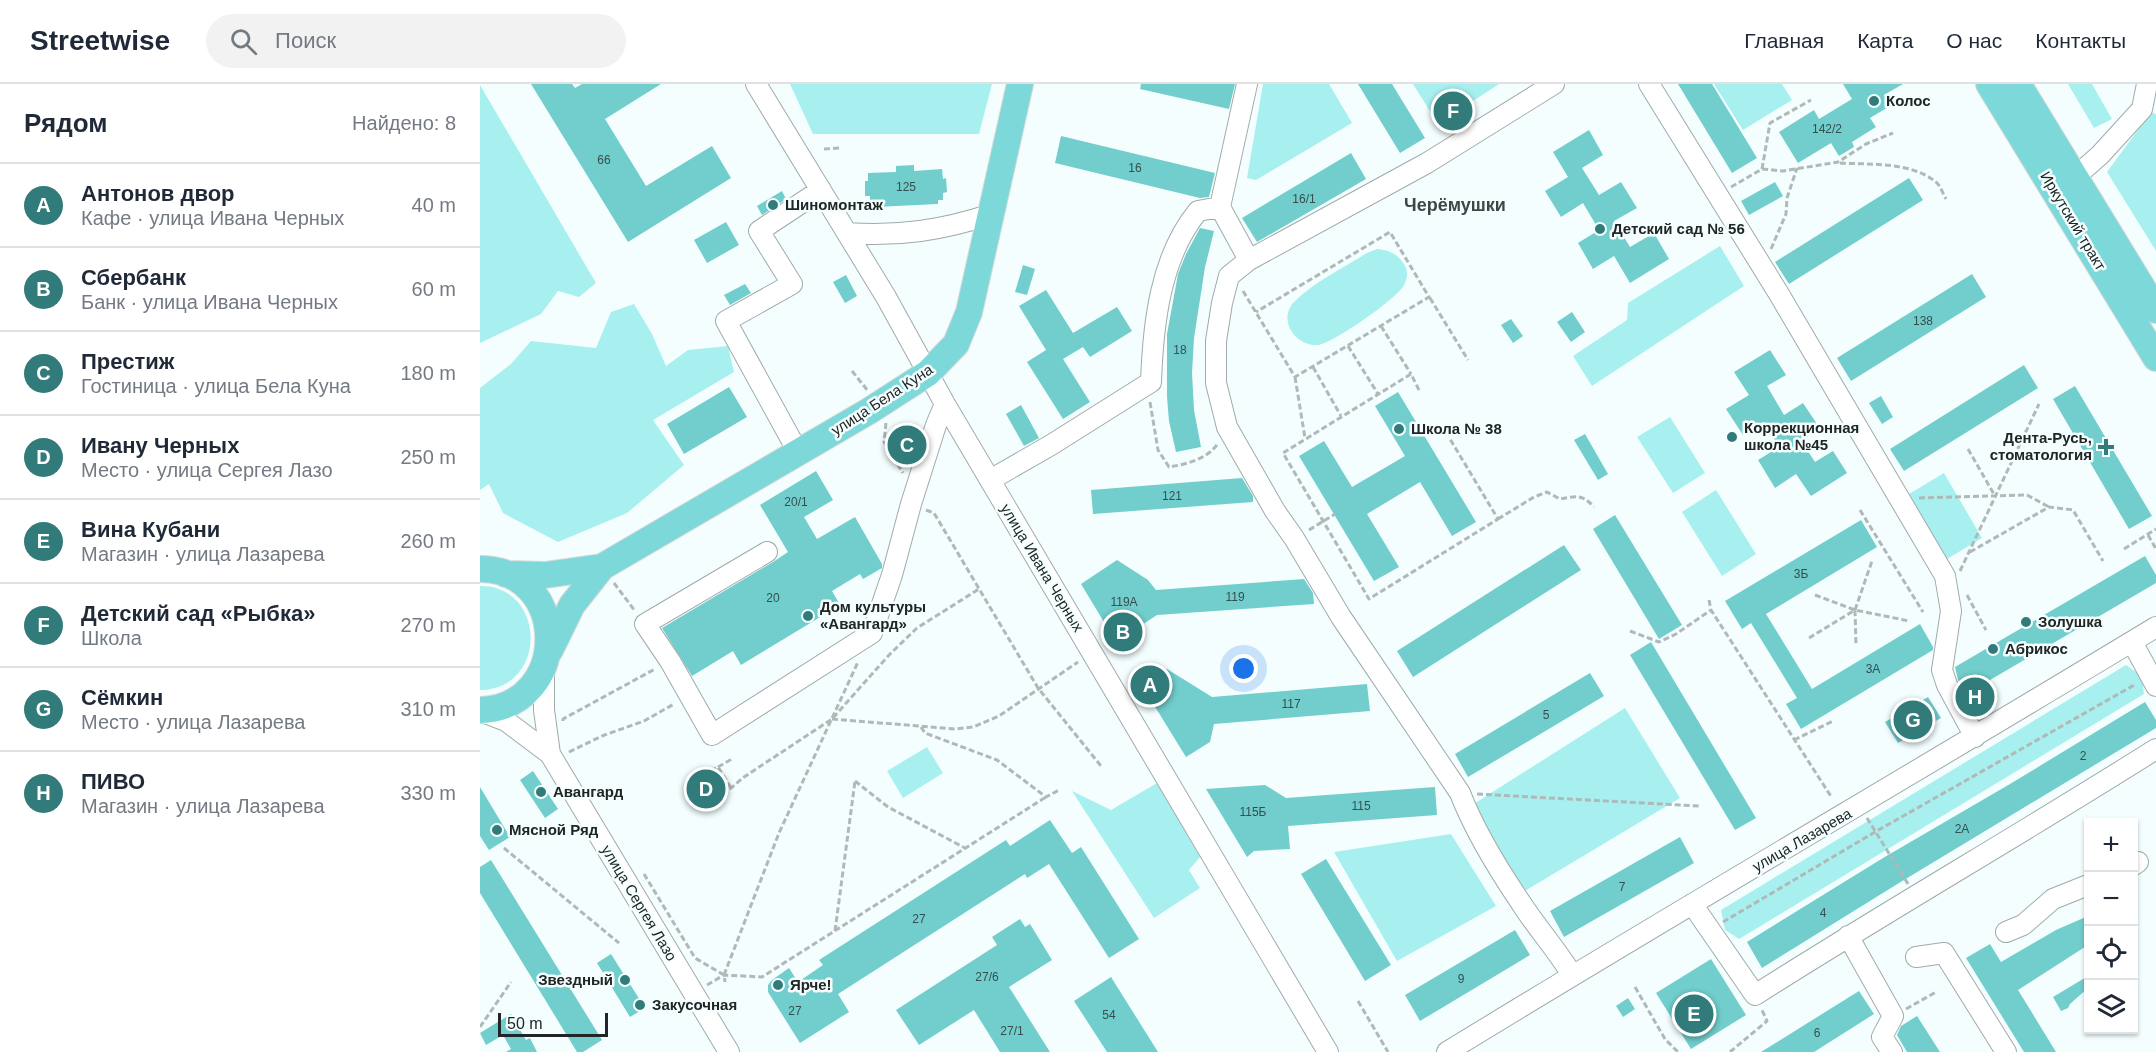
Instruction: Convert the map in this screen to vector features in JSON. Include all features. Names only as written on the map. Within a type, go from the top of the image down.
[{"type":"main road","name":"улица Бела Куна","points":[[480,710],[497,708],[517,699],[528,690],[546,661],[572,605],[602,567],[869,411],[928,373],[956,344],[964,329],[1020,84]]},
{"type":"main road","name":"Иркутский тракт","points":[[1989,84],[2156,358]]},
{"type":"main road","name":"Иркутский тракт","points":[[2018,84],[2156,310]]},
{"type":"main road","name":"улица Бела Куна","points":[[506,574],[545,574],[602,567]]},
{"type":"main road","points":[[480,569],[506,574],[532,592],[545,613],[549,634],[546,661]]},
{"type":"street","name":"улица Ивана Черных","points":[[756,84],[886,297],[945,404],[1328,1052]]},
{"type":"street","points":[[1247,84],[1220,207],[1249,260]]},
{"type":"street","points":[[1554,84],[1427,163],[1249,260],[1229,276],[1216,341],[1216,383],[1227,427],[1275,511],[1294,538],[1341,617],[1460,794],[1470,821],[1522,904],[1572,975]]},
{"type":"street","points":[[1649,84],[1946,576],[1951,611],[1942,670],[1947,685],[1975,737]]},
{"type":"street","points":[[2075,177],[2100,155],[2142,109],[2147,84]]},
{"type":"street","points":[[798,452],[726,321],[792,284],[759,231],[821,190]]},
{"type":"street","points":[[990,480],[1051,445],[1151,382],[1152,346],[1158,308],[1168,269],[1184,228],[1198,211],[1220,207]]},
{"type":"street","points":[[847,233],[882,236],[951,226],[992,214]]},
{"type":"street","points":[[767,552],[645,624],[670,661],[712,735],[872,633],[892,575],[936,424],[945,404]]},
{"type":"street","name":"улица Лазарева","points":[[1447,1052],[2156,627]]},
{"type":"street","points":[[2132,642],[2153,681]]},
{"type":"street","name":"улица Сергея Лазо","points":[[546,661],[544,710],[558,756],[729,1052]]},
{"type":"street","name":"улица Сергея Лазо","points":[[480,710],[506,721],[558,756]]},
{"type":"street","points":[[1692,904],[1755,995],[2156,749]]},
{"type":"street","points":[[2006,932],[2023,926],[2053,900],[2084,887]]},
{"type":"street","points":[[1848,936],[1893,1016],[1882,1036],[1892,1052]]},
{"type":"street","points":[[1916,957],[1944,953],[2006,1052]]},
{"type":"path","points":[[1762,169],[1770,123],[1811,100]]},
{"type":"path","points":[[1838,162],[1866,144],[1893,133]]},
{"type":"path","points":[[824,149],[840,148]]},
{"type":"path","points":[[1717,196],[1762,169],[1783,171],[1838,162],[1903,167],[1937,183],[1946,199]]},
{"type":"path","points":[[1768,278],[1771,249],[1786,214],[1786,198],[1797,168]]},
{"type":"path","points":[[1256,312],[1390,232],[1468,360]]},
{"type":"path","points":[[1241,286],[1295,377],[1305,439]]},
{"type":"path","points":[[1295,377],[1429,297]]},
{"type":"path","points":[[1381,326],[1419,390]]},
{"type":"path","points":[[1348,346],[1378,394]]},
{"type":"path","points":[[1313,367],[1341,416]]},
{"type":"path","points":[[852,371],[869,392]]},
{"type":"path","points":[[1411,374],[1283,453],[1369,599],[1498,519],[1547,492],[1560,499],[1575,496],[1586,499],[1594,507]]},
{"type":"path","points":[[1151,382],[1150,404],[1154,434],[1158,450],[1169,467],[1188,464],[1214,450],[1227,427]]},
{"type":"path","points":[[1957,578],[2039,404]]},
{"type":"path","points":[[886,423],[884,442],[913,498],[934,513],[1038,688],[1101,766]]},
{"type":"path","points":[[1450,439],[1498,519]]},
{"type":"path","points":[[1968,450],[1995,496]]},
{"type":"path","points":[[1901,499],[2027,495],[2049,507],[2073,510],[2103,561]]},
{"type":"path","points":[[1968,553],[2049,507]]},
{"type":"path","points":[[1860,510],[1923,612]]},
{"type":"path","points":[[1294,538],[1335,514]]},
{"type":"path","points":[[2124,549],[2156,529]]},
{"type":"path","points":[[2148,535],[2156,549]]},
{"type":"path","points":[[1856,646],[1854,610],[1872,561]]},
{"type":"path","points":[[602,567],[645,624]]},
{"type":"path","points":[[1962,586],[1986,630]]},
{"type":"path","points":[[732,759],[692,782],[704,803],[731,788],[832,719],[889,655],[917,628],[979,589]]},
{"type":"path","points":[[1815,595],[1854,610],[1909,621]]},
{"type":"path","points":[[1709,600],[1711,609],[1832,798]]},
{"type":"path","points":[[1630,631],[1659,642],[1676,634],[1711,609]]},
{"type":"path","points":[[1809,638],[1854,610]]},
{"type":"path","points":[[725,982],[724,975],[779,833],[872,633]]},
{"type":"path","points":[[832,719],[955,729],[973,727],[999,716],[1092,653]]},
{"type":"path","points":[[565,730],[563,719],[670,661]]},
{"type":"path","points":[[1710,930],[1875,832],[2153,681]]},
{"type":"path","points":[[558,756],[602,736],[644,721],[673,703],[681,710]]},
{"type":"path","points":[[1794,740],[1833,721]]},
{"type":"path","points":[[921,726],[925,733],[997,760],[1046,797]]},
{"type":"path","points":[[558,756],[567,741]]},
{"type":"path","points":[[718,767],[731,788]]},
{"type":"path","points":[[835,931],[855,781],[888,807],[965,848]]},
{"type":"path","points":[[641,870],[695,958],[724,975],[762,977],[1059,790]]},
{"type":"path","points":[[1460,794],[1699,806]]},
{"type":"path","points":[[1860,806],[1916,897]]},
{"type":"path","points":[[504,848],[619,943]]},
{"type":"path","points":[[480,1027],[511,982]]},
{"type":"path","points":[[1635,987],[1665,1039],[1678,1052]]},
{"type":"path","points":[[1893,1016],[1936,992]]},
{"type":"path","points":[[1730,1052],[1767,1021],[1755,995]]},
{"type":"path","points":[[1358,1001],[1388,1052]]},
{"type":"shaded area","points":[[790,84],[992,84],[979,134],[813,134]]},
{"type":"shaded area","points":[[1263,84],[1329,84],[1352,123],[1256,180],[1247,178]]},
{"type":"shaded area","points":[[1413,84],[1499,84],[1438,124]]},
{"type":"shaded area","points":[[1714,84],[1782,84],[1792,100],[1743,130]]},
{"type":"shaded area","points":[[2068,84],[2092,84],[2112,119],[2094,128]]},
{"type":"shaded area","points":[[480,85],[596,283],[579,297],[558,291],[541,314],[480,343]]},
{"type":"shaded area","points":[[2151,112],[2156,114],[2156,251],[2107,172]]},
{"type":"shaded area","points":[[1720,246],[1744,286],[1592,386],[1573,356],[1627,320],[1628,303]]},
{"type":"shaded area","points":[[1377,249],[1394,254],[1406,268],[1406,281],[1399,291],[1364,320],[1325,343],[1310,344],[1296,337],[1291,331],[1287,317],[1294,302],[1310,288]]},
{"type":"shaded area","points":[[634,304],[652,334],[666,366],[688,350],[728,346],[734,372],[653,420],[684,465],[627,513],[558,542],[503,513],[489,484],[480,490],[480,388],[511,364],[531,341],[596,348],[611,312]]},
{"type":"shaded area","points":[[1670,417],[1705,473],[1673,493],[1637,437]]},
{"type":"shaded area","points":[[1944,473],[1982,538],[1947,559],[1909,494]]},
{"type":"shaded area","points":[[1716,490],[1756,554],[1722,576],[1682,512]]},
{"type":"shaded area","points":[[480,586],[502,590],[518,602],[527,618],[531,637],[528,656],[518,673],[503,685],[480,690]]},
{"type":"shaded area","points":[[2126,665],[2142,676],[2144,694],[1739,939],[1725,930],[1721,910]]},
{"type":"shaded area","points":[[1625,708],[1680,798],[1523,892],[1469,807]]},
{"type":"shaded area","points":[[927,747],[943,773],[903,798],[887,771]]},
{"type":"shaded area","points":[[1157,783],[1200,857],[1189,870],[1200,888],[1154,918],[1072,791],[1111,810]]},
{"type":"shaded area","points":[[1451,834],[1496,906],[1397,961],[1334,852]]},
{"type":"building","points":[[531,84],[572,84],[575,88],[582,84],[661,84],[605,119],[646,186],[712,146],[731,178],[628,242]]},
{"type":"building","points":[[1141,84],[1235,84],[1229,109],[1140,89]]},
{"type":"building","points":[[1358,84],[1392,84],[1425,138],[1400,153]]},
{"type":"building","points":[[1678,84],[1712,84],[1757,158],[1732,173]]},
{"type":"building","points":[[1843,84],[1903,84],[1884,95],[1890,106],[1870,118],[1876,127],[1852,142],[1854,147],[1839,156],[1831,143],[1798,163],[1779,132],[1814,110],[1819,119],[1852,99]]},
{"type":"building","points":[[1589,130],[1603,155],[1582,168],[1599,195],[1621,182],[1637,208],[1614,221],[1630,247],[1654,233],[1669,259],[1630,283],[1614,256],[1593,269],[1578,243],[1599,230],[1583,203],[1561,217],[1545,191],[1568,177],[1553,152]]},
{"type":"building","points":[[1061,136],[1215,173],[1209,197],[1200,198],[1055,163]]},
{"type":"building","points":[[1351,153],[1366,179],[1257,242],[1242,218]]},
{"type":"building","points":[[914,165],[914,171],[942,169],[943,179],[946,178],[947,192],[943,193],[943,200],[938,200],[938,204],[875,207],[875,203],[870,203],[870,196],[865,196],[865,181],[868,181],[868,173],[896,172],[896,166]]},
{"type":"building","points":[[1909,178],[1923,200],[1789,284],[1775,262]]},
{"type":"building","points":[[1775,182],[1783,196],[1749,215],[1741,201]]},
{"type":"building","name":"Шиномонтаж","points":[[782,191],[786,199],[762,215],[757,206]]},
{"type":"building","points":[[726,222],[739,245],[707,263],[694,240]]},
{"type":"building","points":[[1200,228],[1214,231],[1205,267],[1194,338],[1192,373],[1194,410],[1201,447],[1176,452],[1169,421],[1167,397],[1167,334],[1178,274]]},
{"type":"building","points":[[1023,265],[1035,269],[1027,295],[1015,292]]},
{"type":"building","points":[[1972,274],[1986,297],[1851,381],[1837,358]]},
{"type":"building","points":[[846,275],[857,296],[845,303],[833,282]]},
{"type":"building","points":[[745,284],[751,293],[730,305],[724,295]]},
{"type":"building","points":[[1046,290],[1073,333],[1117,307],[1132,331],[1090,357],[1083,347],[1063,359],[1090,402],[1063,419],[1027,362],[1046,350],[1019,306]]},
{"type":"building","points":[[1572,312],[1585,332],[1571,342],[1557,322]]},
{"type":"building","points":[[1511,319],[1523,336],[1513,343],[1501,325]]},
{"type":"building","points":[[1770,350],[1786,375],[1767,386],[1784,415],[1803,403],[1819,427],[1800,439],[1815,462],[1833,451],[1847,473],[1811,496],[1796,474],[1775,488],[1758,460],[1779,447],[1763,422],[1743,435],[1726,409],[1749,395],[1734,372]]},
{"type":"building","points":[[2024,365],[2038,388],[1904,471],[1890,449]]},
{"type":"building","points":[[2075,386],[2152,516],[2129,529],[2053,399]]},
{"type":"building","points":[[729,387],[747,417],[684,454],[667,424]]},
{"type":"building","points":[[1398,392],[1476,522],[1452,536],[1420,482],[1367,514],[1399,567],[1374,581],[1299,456],[1324,441],[1352,487],[1405,456],[1375,406]]},
{"type":"building","points":[[1881,396],[1893,417],[1882,424],[1869,403]]},
{"type":"building","points":[[1021,405],[1039,438],[1024,446],[1006,414]]},
{"type":"building","points":[[913,426],[920,436],[914,454],[901,463],[888,444]]},
{"type":"building","points":[[1585,434],[1608,474],[1598,480],[1574,440]]},
{"type":"building","points":[[816,471],[833,500],[804,517],[817,539],[855,517],[882,564],[882,568],[863,579],[860,574],[832,591],[840,605],[741,665],[733,651],[692,676],[662,628],[788,552],[760,505]]},
{"type":"building","points":[[1242,478],[1253,496],[1253,502],[1093,514],[1091,490]]},
{"type":"building","points":[[1615,515],[1682,625],[1659,639],[1593,529]]},
{"type":"building","points":[[1861,520],[1877,547],[1766,614],[1812,689],[1920,624],[1933,650],[1801,729],[1786,704],[1797,698],[1751,623],[1742,629],[1725,601]]},
{"type":"building","points":[[1564,545],[1581,570],[1413,677],[1397,651]]},
{"type":"building","points":[[2145,556],[2156,575],[2156,583],[1966,694],[1958,680],[1955,667]]},
{"type":"building","points":[[1117,560],[1148,580],[1156,590],[1304,579],[1313,593],[1314,604],[1157,615],[1116,642],[1081,584]]},
{"type":"building","points":[[1651,642],[1756,818],[1735,830],[1630,655]]},
{"type":"building","points":[[1167,669],[1212,697],[1367,684],[1370,711],[1214,724],[1210,742],[1186,757],[1141,684]]},
{"type":"building","points":[[1590,673],[1604,696],[1468,777],[1455,754]]},
{"type":"building","points":[[1928,697],[1941,718],[1898,743],[1885,722]]},
{"type":"building","points":[[2145,702],[2156,720],[2156,728],[1762,968],[1747,942]]},
{"type":"building","points":[[533,771],[558,809],[545,818],[520,780]]},
{"type":"building","points":[[1265,785],[1286,798],[1435,787],[1437,815],[1288,826],[1290,849],[1254,851],[1247,857],[1206,789]]},
{"type":"building","points":[[480,787],[510,837],[489,850],[480,836]]},
{"type":"building","points":[[1050,820],[1072,853],[1081,847],[1139,939],[1109,958],[1049,864],[1027,878],[1025,874],[838,994],[849,1012],[800,1043],[768,992],[768,985],[772,980],[789,968],[798,982],[823,965],[819,960],[1006,840],[1010,846]]},
{"type":"building","points":[[1680,837],[1694,863],[1564,937],[1550,911]]},
{"type":"building","points":[[1326,859],[1391,965],[1365,981],[1301,874]]},
{"type":"building","points":[[491,860],[602,1040],[583,1052],[577,1052],[480,893],[480,867]]},
{"type":"building","points":[[2084,918],[2084,948],[2018,990],[2056,1052],[2024,1052],[1966,958],[1990,944],[2001,962],[2056,930]]},
{"type":"building","points":[[1020,919],[1025,927],[1030,924],[1052,960],[1009,987],[1050,1052],[1000,1052],[974,1010],[919,1045],[896,1010],[997,945],[992,937]]},
{"type":"building","points":[[1515,930],[1530,955],[1420,1021],[1405,995]]},
{"type":"building","points":[[611,954],[645,1008],[630,1017],[597,963]]},
{"type":"building","points":[[1711,959],[1746,1015],[1691,1049],[1656,993]]},
{"type":"building","points":[[1111,977],[1158,1052],[1107,1052],[1074,1001]]},
{"type":"building","points":[[2084,978],[2084,992],[2068,1008],[2061,1011],[2053,997]]},
{"type":"building","points":[[1859,991],[1874,1014],[1814,1052],[1761,1052]]},
{"type":"building","points":[[1628,998],[1635,1009],[1623,1017],[1616,1006]]},
{"type":"building","points":[[511,1014],[526,1040],[530,1038],[537,1052],[506,1052],[511,1049],[503,1035],[486,1045],[480,1033]]},
{"type":"building","points":[[1917,1016],[1940,1052],[1907,1052],[1897,1035],[1901,1026]]},
{"type":"place","name":"Колос","points":[[1874,101]]},
{"type":"place","name":"Детский сад «Рыбка»","points":[[1453,111]]},
{"type":"place","name":"Шиномонтаж","points":[[773,205]]},
{"type":"place","name":"Детский сад № 56","points":[[1600,229]]},
{"type":"place","name":"Школа № 38","points":[[1399,429]]},
{"type":"place","name":"Коррекционная школа №45","points":[[1732,437]]},
{"type":"place","name":"Престиж","points":[[907,445]]},
{"type":"place","name":"Дента-Русь, стоматология","points":[[2106,447]]},
{"type":"place","name":"Дом культуры «Авангард»","points":[[808,616]]},
{"type":"place","name":"Золушка","points":[[2026,622]]},
{"type":"place","name":"Сбербанк","points":[[1123,632]]},
{"type":"place","name":"Абрикос","points":[[1993,649]]},
{"type":"place","name":"Антонов двор","points":[[1150,685]]},
{"type":"place","name":"ПИВО","points":[[1975,697]]},
{"type":"place","name":"Сёмкин","points":[[1913,720]]},
{"type":"place","name":"Ивану Черных","points":[[706,789]]},
{"type":"place","name":"Авангард","points":[[541,792]]},
{"type":"place","name":"Мясной Ряд","points":[[497,830]]},
{"type":"place","name":"Звездный","points":[[625,980]]},
{"type":"place","name":"Ярче!","points":[[778,985]]},
{"type":"place","name":"Закусочная","points":[[640,1005]]},
{"type":"place","name":"Вина Кубани","points":[[1694,1014]]},
{"type":"district","name":"Черёмушки","points":[[1455,205]]}]
